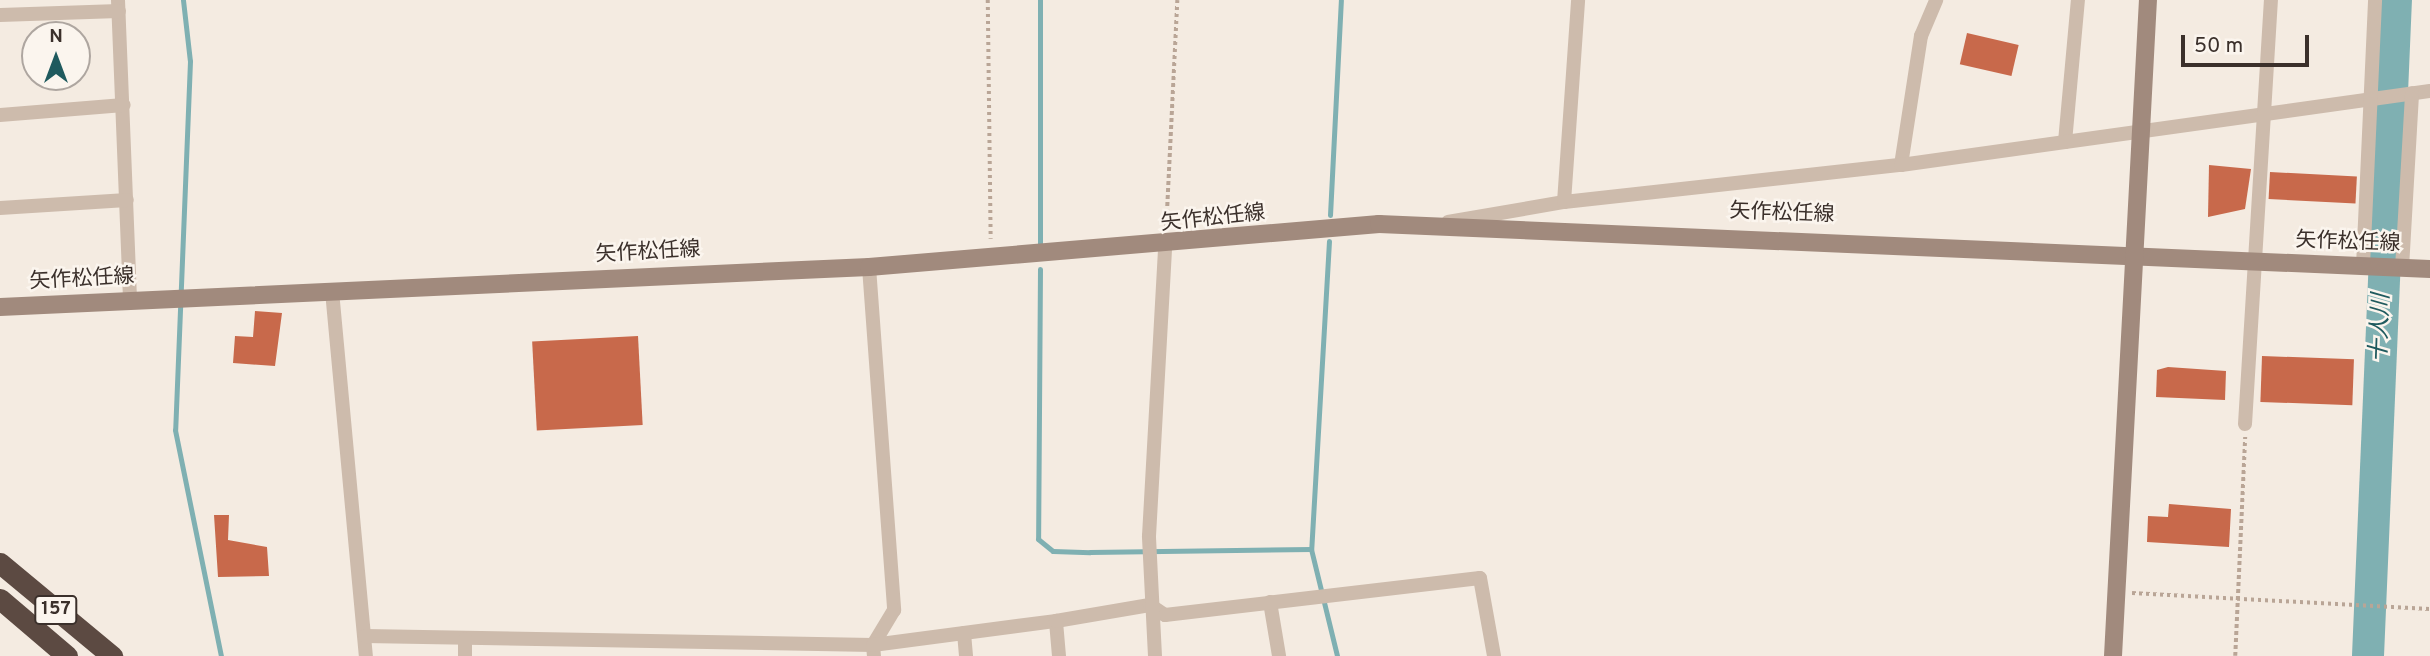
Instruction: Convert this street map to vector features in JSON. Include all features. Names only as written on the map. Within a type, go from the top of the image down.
[{"type":"highway","name":"157","points":[[0,563],[112,656]]},
{"type":"highway","name":"157","points":[[0,599],[67,656]]},
{"type":"main road","points":[[2113,656],[2148,0]]},
{"type":"main road","name":"矢作松任線","points":[[0,307],[869,267],[1165,247],[1440,224],[2136,253],[2259,262],[2430,269]]},
{"type":"street","points":[[1564,202],[1578,0]]},
{"type":"street","points":[[1901,165],[1921,36],[1936,0]]},
{"type":"street","points":[[2065,142],[2078,0]]},
{"type":"street","points":[[2245,424],[2259,262],[2271,0]]},
{"type":"street","points":[[2375,0],[2382,267]]},
{"type":"street","points":[[0,15],[118,6],[130,299]]},
{"type":"street","points":[[1440,224],[1564,202],[1901,165],[2430,91]]},
{"type":"street","points":[[2382,267],[2407,94]]},
{"type":"street","points":[[0,115],[124,105]]},
{"type":"street","points":[[0,208],[127,200]]},
{"type":"street","points":[[1155,656],[1150,605],[1150,545],[1165,247]]},
{"type":"street","points":[[869,267],[894,610],[873,650]]},
{"type":"street","points":[[332,292],[366,656]]},
{"type":"street","points":[[365,636],[465,639],[569,650],[873,650],[964,633],[1150,605],[1165,615],[1269,601],[1480,579],[1494,656]]},
{"type":"street","points":[[1269,601],[1279,656]]},
{"type":"street","points":[[1056,621],[1059,656]]},
{"type":"street","points":[[964,633],[966,656]]},
{"type":"street","points":[[465,639],[465,656]]},
{"type":"path","points":[[988,0],[991,259]]},
{"type":"path","points":[[1165,247],[1177,0]]},
{"type":"path","points":[[2235,656],[2245,424]]},
{"type":"path","points":[[2116,593],[2430,609]]},
{"type":"building","points":[[1967,33],[2019,45],[2011,76],[1960,64]]},
{"type":"building","points":[[2209,165],[2251,169],[2245,209],[2208,217]]},
{"type":"building","points":[[2270,172],[2357,177],[2355,204],[2269,199]]},
{"type":"building","points":[[255,311],[282,313],[275,366],[233,363],[235,336],[253,337]]},
{"type":"building","points":[[638,336],[643,425],[537,430],[532,342]]},
{"type":"building","points":[[2262,356],[2354,359],[2352,405],[2260,402]]},
{"type":"building","points":[[2168,367],[2226,371],[2225,400],[2156,397],[2157,370]]},
{"type":"building","points":[[2169,504],[2231,509],[2229,547],[2147,542],[2148,516],[2168,517]]},
{"type":"building","points":[[214,515],[229,515],[228,540],[267,547],[269,576],[218,577]]},
{"type":"waterway","points":[[183,0],[190,61],[175,430],[221,656]]},
{"type":"waterway","points":[[1040,0],[1040,245]]},
{"type":"waterway","points":[[1330,215],[1341,0]]},
{"type":"waterway","name":"十人川","points":[[2368,656],[2396,0]]},
{"type":"waterway","points":[[1329,241],[1311,549],[1337,656]]},
{"type":"waterway","points":[[1040,269],[1038,539],[1053,551],[1311,549]]}]
